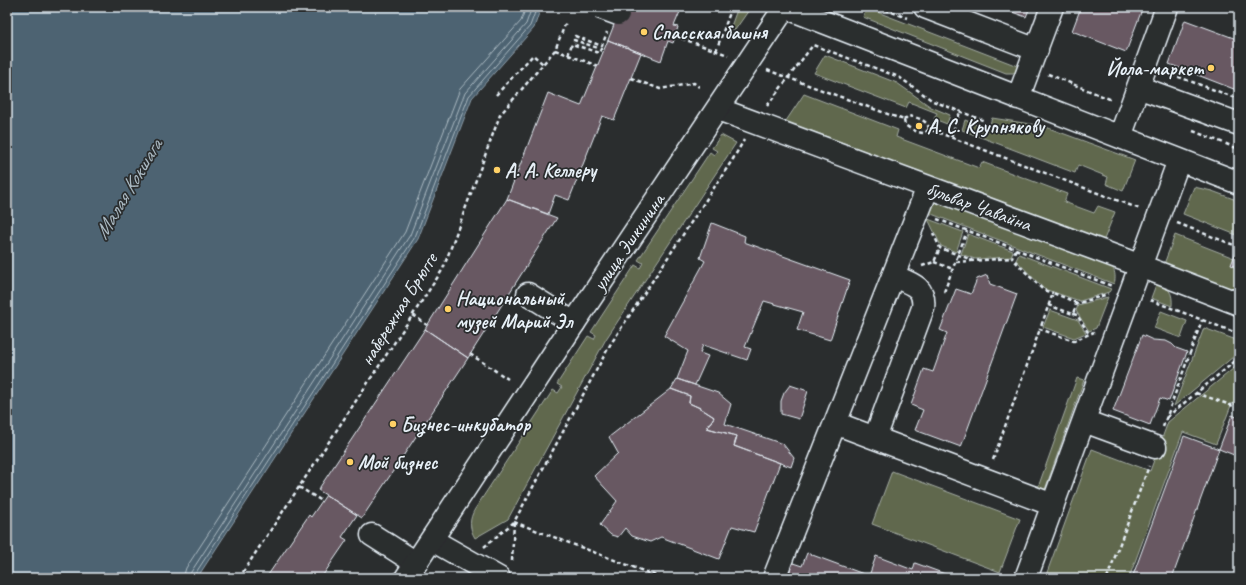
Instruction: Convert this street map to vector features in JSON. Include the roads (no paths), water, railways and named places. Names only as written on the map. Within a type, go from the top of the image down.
[{"type":"street","points":[[785,7],[1239,183]]},
{"type":"street","name":"улица Эшкинина","points":[[411,571],[574,323],[785,7]]},
{"type":"street","points":[[1018,98],[1052,7]]},
{"type":"street","points":[[1120,137],[1167,7]]},
{"type":"street","points":[[916,13],[1033,58]]},
{"type":"street","points":[[1134,97],[1239,124]]},
{"type":"street","name":"бульвар Чавайна","points":[[718,109],[1239,304]]},
{"type":"street","points":[[1026,578],[1084,421],[1121,293],[1140,266],[1179,160]]},
{"type":"street","points":[[774,578],[893,276],[921,213],[928,187]]},
{"type":"street","points":[[875,438],[923,308],[924,301],[919,289],[913,284],[893,276]]},
{"type":"street","points":[[528,294],[574,323]]},
{"type":"street","points":[[1084,421],[1155,447]]},
{"type":"street","points":[[835,423],[1053,505]]},
{"type":"street","points":[[372,535],[411,571]]},
{"type":"street","points":[[432,540],[501,574]]},
{"type":"water","name":"Малая Кокшага","points":[[7,7],[541,7],[534,28],[472,98],[418,239],[197,578],[7,578]]},
{"type":"place","name":"Спасская башня","points":[[644,32]]},
{"type":"place","name":"Йола-маркет","points":[[1211,68]]},
{"type":"place","name":"А. С. Крупнякову","points":[[919,126]]},
{"type":"place","name":"А. А. Келлеру","points":[[497,170]]},
{"type":"place","name":"Национальный музей Марий Эл","points":[[448,309]]},
{"type":"place","name":"Бизнес-инкубатор","points":[[393,424]]},
{"type":"place","name":"Мой бизнес","points":[[350,462]]}]
